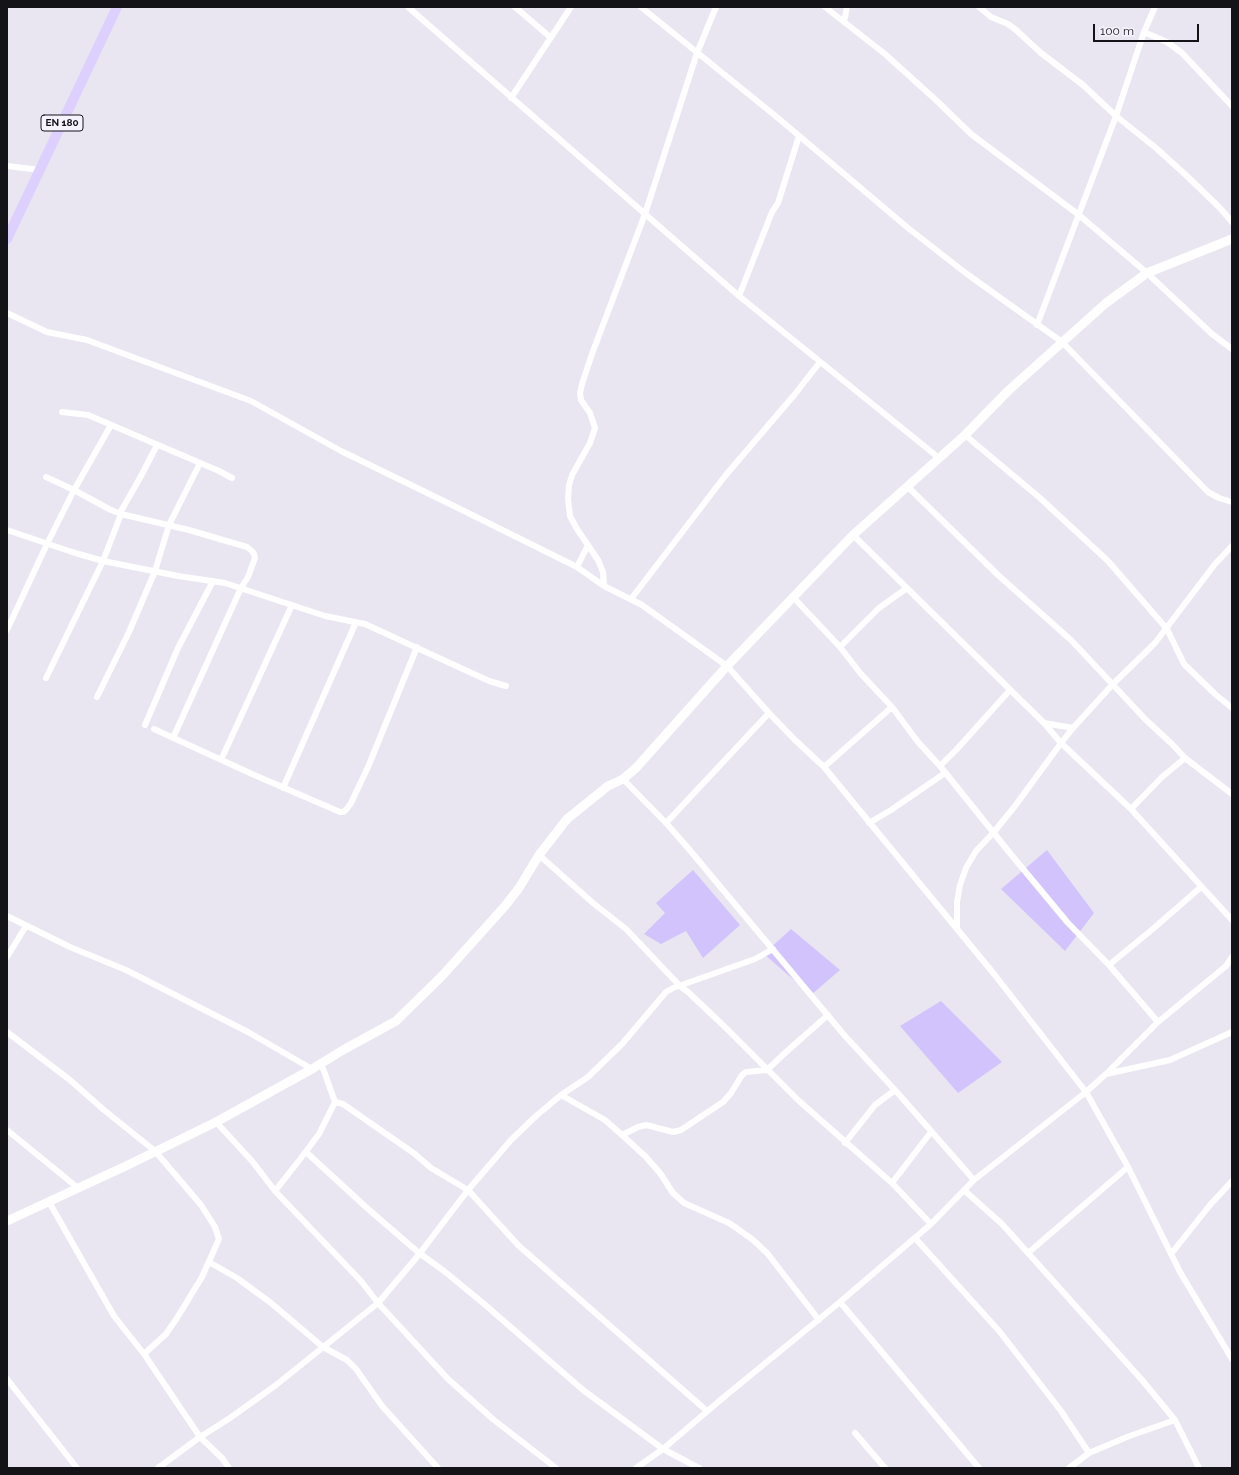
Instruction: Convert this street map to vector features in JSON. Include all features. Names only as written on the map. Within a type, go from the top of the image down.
[{"type":"main road","name":"EN 180","points":[[7,239],[116,7]]},
{"type":"street","points":[[408,7],[739,296],[940,458]]},
{"type":"street","points":[[515,7],[550,37]]},
{"type":"street","points":[[511,98],[571,7]]},
{"type":"street","points":[[641,7],[799,136],[908,228],[967,274],[1062,342],[1208,492],[1219,498],[1232,502]]},
{"type":"street","points":[[604,586],[598,560],[570,516],[568,499],[569,485],[572,475],[590,444],[595,428],[590,413],[581,400],[580,393],[592,354],[646,214],[697,54],[716,7]]},
{"type":"street","points":[[825,7],[884,54],[972,134],[1079,215],[1147,273],[1212,334],[1232,349]]},
{"type":"street","points":[[844,22],[847,7]]},
{"type":"street","points":[[979,7],[991,17],[1008,24],[1016,30],[1041,53],[1082,85],[1188,177],[1220,208],[1232,222]]},
{"type":"street","points":[[1037,325],[1116,116],[1144,32],[1155,7]]},
{"type":"street","points":[[1144,32],[1167,42],[1182,53],[1232,106]]},
{"type":"street","points":[[739,296],[772,212],[778,203],[799,136]]},
{"type":"street","points":[[7,166],[40,170]]},
{"type":"street","points":[[7,1221],[216,1122],[312,1070],[343,1050],[396,1021],[442,976],[505,906],[567,819],[602,790],[623,779],[636,768],[727,666],[853,535],[940,458],[1009,390],[1106,303],[1147,273],[1232,239]]},
{"type":"street","points":[[7,313],[47,332],[87,340],[251,401],[341,451],[577,567],[604,586],[642,605],[727,666],[769,713],[824,767],[869,823],[913,873],[1086,1092],[1128,1167],[1180,1272],[1232,1359]]},
{"type":"street","points":[[631,599],[725,476],[795,394],[820,362]]},
{"type":"street","points":[[62,412],[88,415],[219,471],[232,478]]},
{"type":"street","points":[[7,630],[46,544],[74,490],[111,425]]},
{"type":"street","points":[[965,435],[1040,498],[1108,561],[1167,629],[1184,664],[1232,708]]},
{"type":"street","points":[[46,678],[104,561],[120,514],[156,445]]},
{"type":"street","points":[[97,698],[122,649],[155,572],[169,526],[200,463]]},
{"type":"street","points":[[46,477],[120,514],[247,547],[252,550],[255,558],[248,577],[241,588],[173,738]]},
{"type":"street","points":[[907,486],[998,575],[1072,641],[1146,720],[1185,758],[1232,794]]},
{"type":"street","points":[[7,530],[46,544],[104,561],[155,572],[225,583],[325,616],[365,624],[489,681],[506,686]]},
{"type":"street","points":[[853,535],[1044,723],[1060,743],[1131,809],[1200,887],[1232,920]]},
{"type":"street","points":[[577,567],[588,545]]},
{"type":"street","points":[[957,929],[957,902],[966,868],[976,851],[1015,806],[1060,743],[1113,684],[1146,654],[1167,629],[1202,581],[1231,548]]},
{"type":"street","points":[[145,725],[178,648],[213,581]]},
{"type":"street","points":[[840,647],[879,608],[907,588]]},
{"type":"street","points":[[793,598],[840,647],[861,674],[892,707],[918,742],[946,773],[1009,852],[1068,922],[1109,965],[1158,1022]]},
{"type":"street","points":[[221,760],[292,605]]},
{"type":"street","points":[[283,788],[356,622]]},
{"type":"street","points":[[154,729],[283,788],[340,812],[346,810],[368,767],[417,647]]},
{"type":"street","points":[[940,766],[1010,690]]},
{"type":"street","points":[[824,767],[892,707]]},
{"type":"street","points":[[666,823],[769,713]]},
{"type":"street","points":[[1044,723],[1073,728]]},
{"type":"street","points":[[1131,809],[1162,777],[1185,758]]},
{"type":"street","points":[[869,823],[946,773]]},
{"type":"street","points":[[623,779],[666,823],[845,1036],[895,1090],[974,1180]]},
{"type":"street","points":[[540,855],[626,929],[680,986],[725,1027],[767,1070],[845,1143],[892,1184],[931,1224]]},
{"type":"street","points":[[1109,965],[1200,887]]},
{"type":"street","points":[[7,916],[70,947],[132,974],[248,1032],[312,1070]]},
{"type":"street","points":[[7,957],[26,926]]},
{"type":"street","points":[[158,1468],[258,1397],[323,1348],[378,1303],[468,1190],[511,1140],[561,1095],[588,1077],[622,1044],[666,992],[755,959],[773,949]]},
{"type":"street","points":[[636,1468],[663,1449],[819,1320],[931,1224],[974,1180],[1086,1092],[1158,1022],[1226,966],[1232,957]]},
{"type":"street","points":[[622,1134],[638,1126],[646,1125],[673,1132],[681,1130],[723,1102],[731,1093],[742,1075],[746,1072],[767,1070],[828,1015]]},
{"type":"street","points":[[7,1032],[70,1080],[104,1110],[155,1151],[201,1205],[215,1227],[219,1239],[210,1262],[170,1328],[160,1340],[144,1354]]},
{"type":"street","points":[[1106,1074],[1170,1060],[1232,1032]]},
{"type":"street","points":[[275,1191],[319,1134],[335,1102],[321,1063]]},
{"type":"street","points":[[845,1143],[875,1106],[895,1090]]},
{"type":"street","points":[[561,1095],[605,1120],[622,1134],[645,1156],[673,1193],[684,1203],[729,1224],[752,1239],[767,1253],[819,1320]]},
{"type":"street","points":[[335,1102],[343,1104],[415,1154],[432,1168],[468,1190],[518,1245],[650,1362],[698,1402],[707,1412]]},
{"type":"street","points":[[216,1122],[252,1161],[275,1191],[361,1281],[378,1303],[448,1379],[504,1429],[556,1468]]},
{"type":"street","points":[[7,1130],[78,1188]]},
{"type":"street","points":[[892,1184],[931,1132]]},
{"type":"street","points":[[306,1152],[367,1208],[483,1303],[583,1390],[663,1449],[699,1468]]},
{"type":"street","points":[[1028,1253],[1128,1167]]},
{"type":"street","points":[[1171,1254],[1210,1205],[1232,1181]]},
{"type":"street","points":[[964,1190],[1002,1224],[1176,1420],[1199,1468]]},
{"type":"street","points":[[49,1202],[114,1316],[144,1354],[200,1437],[222,1458],[229,1468]]},
{"type":"street","points":[[915,1238],[1000,1332],[1061,1411],[1089,1454]]},
{"type":"street","points":[[210,1262],[237,1278],[271,1303],[323,1348],[347,1360],[356,1369],[382,1406],[438,1468]]},
{"type":"street","points":[[840,1302],[865,1334],[979,1468]]},
{"type":"street","points":[[7,1379],[77,1468]]},
{"type":"street","points":[[1069,1468],[1089,1454],[1127,1437],[1176,1420]]},
{"type":"street","points":[[855,1433],[885,1468]]},
{"type":"shaded area","points":[[1047,850],[1094,913],[1065,951],[1001,889]]},
{"type":"shaded area","points":[[693,870],[740,925],[703,958],[686,931],[661,944],[644,934],[665,913],[656,903]]},
{"type":"shaded area","points":[[791,929],[840,970],[811,995],[764,954]]},
{"type":"shaded area","points":[[941,1001],[1002,1062],[958,1093],[900,1026]]}]
